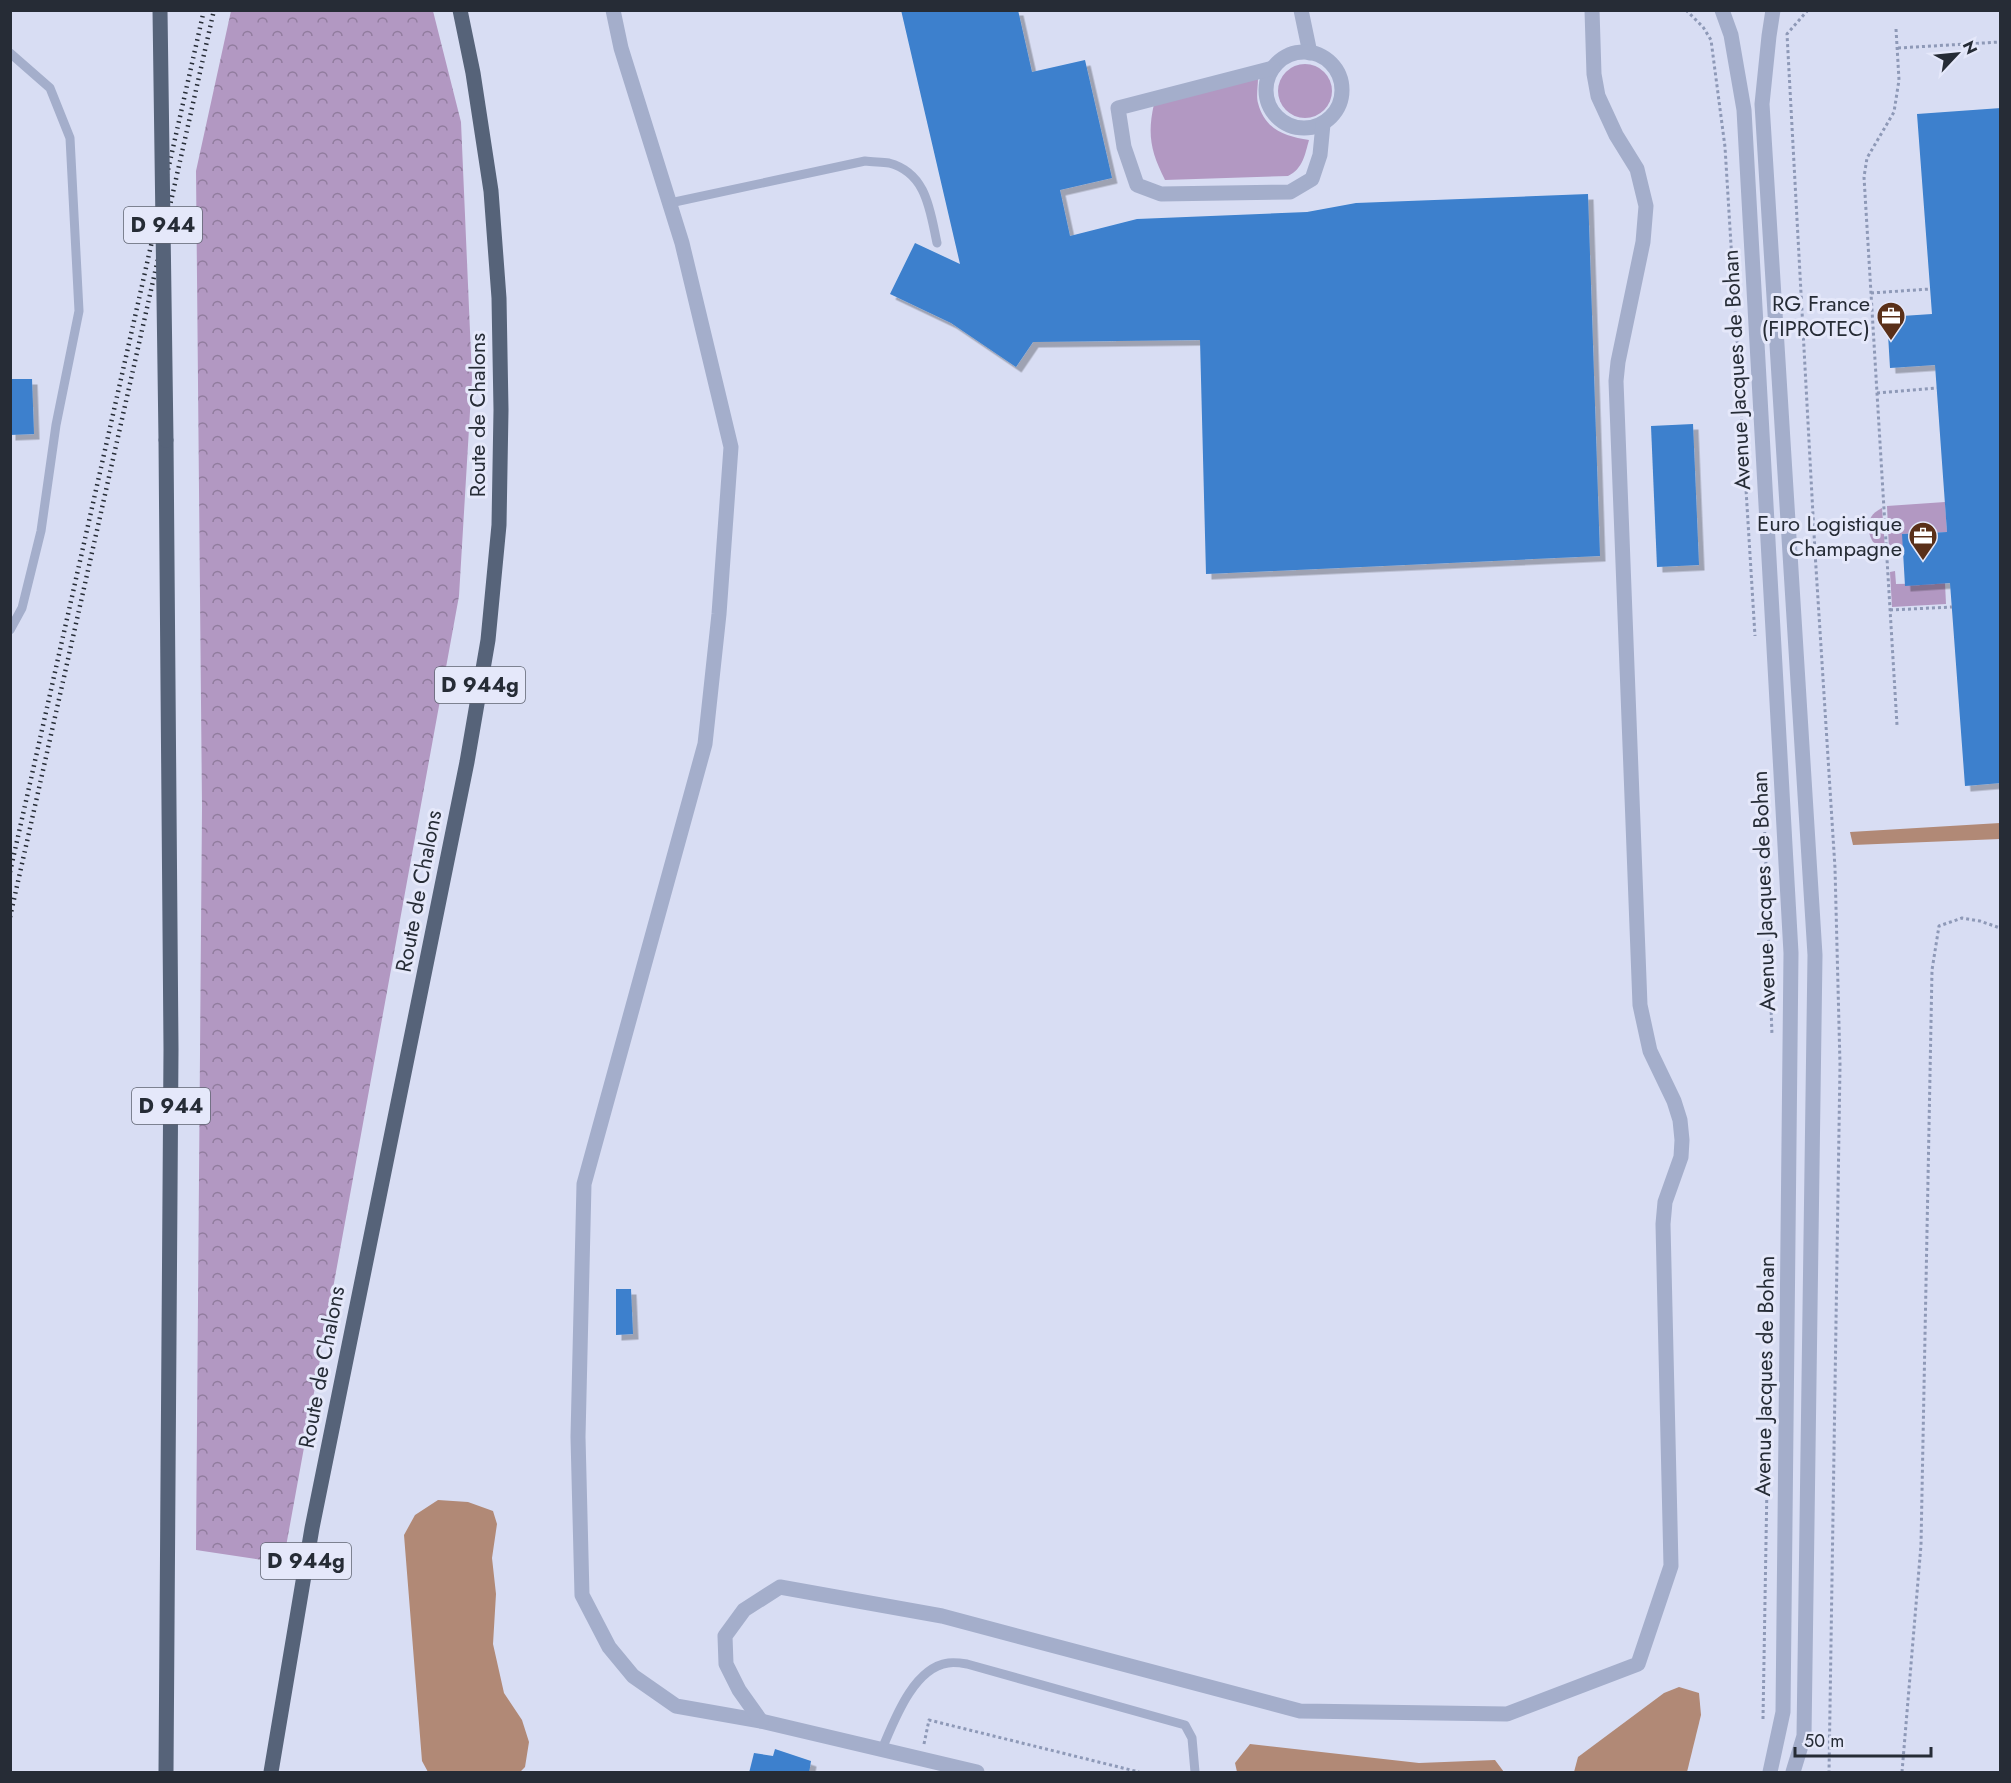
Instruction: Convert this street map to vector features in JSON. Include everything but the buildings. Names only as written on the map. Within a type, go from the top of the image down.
[{"type":"main road","name":"D 944","points":[[160,10],[171,1049],[166,1773]]},
{"type":"main road","name":"Route de Chalons","points":[[271,1773],[312,1528],[467,762],[488,640],[499,525],[501,410],[499,298],[491,191],[473,73],[460,10]]},
{"type":"street","points":[[613,10],[621,48],[682,243],[731,447],[719,614],[705,744],[584,1184],[579,1437],[582,1595],[609,1647],[633,1676],[676,1706],[761,1721],[977,1773]]},
{"type":"street","points":[[1300,10],[1310,52]]},
{"type":"street","points":[[761,1721],[739,1690],[726,1664],[725,1636],[744,1610],[780,1587],[942,1616],[1300,1711],[1508,1714],[1638,1664],[1671,1566],[1663,1224],[1665,1202],[1682,1157],[1682,1140],[1680,1120],[1674,1101],[1650,1051],[1640,1005],[1628,704],[1616,381],[1644,242],[1646,206],[1637,169],[1616,135],[1598,96],[1594,74],[1592,10]]},
{"type":"street","name":"Avenue Jacques de Bohan","points":[[1722,10],[1731,35],[1744,110],[1791,953],[1783,1712],[1770,1773]]},
{"type":"street","name":"Avenue Jacques de Bohan","points":[[1773,10],[1768,36],[1762,104],[1815,955],[1804,1736],[1793,1773]]},
{"type":"street","points":[[1273,68],[1266,92],[1269,105],[1276,116],[1286,124],[1298,128],[1311,128],[1323,124],[1336,112],[1341,100],[1342,87],[1339,75],[1332,64],[1310,52],[1289,55],[1273,68],[1118,108],[1124,147],[1137,185],[1161,194],[1290,192],[1312,179],[1320,155],[1323,124]]},
{"type":"lane","points":[[10,53],[50,88],[69,138],[79,311],[56,425],[41,531],[22,608],[10,630]]},
{"type":"lane","points":[[670,203],[865,161],[890,164],[912,175],[919,183],[927,197],[938,243]]},
{"type":"lane","points":[[882,1749],[901,1706],[927,1670],[948,1663],[967,1664],[1185,1725],[1192,1738],[1195,1773]]},
{"type":"path","points":[[1686,10],[1703,27],[1711,40],[1725,147],[1755,646]]},
{"type":"path","points":[[1896,29],[1899,80],[1894,112],[1867,159],[1864,177],[1897,725]]},
{"type":"path","points":[[1897,48],[2001,42]]},
{"type":"path","points":[[1871,293],[1930,289]]},
{"type":"path","points":[[1877,393],[1937,388]]},
{"type":"path","points":[[1890,610],[1952,607]]},
{"type":"path","points":[[1764,798],[1772,1042]]},
{"type":"path","points":[[1902,1773],[1921,1545],[1932,970],[1939,926],[1962,918],[2001,927]]},
{"type":"path","points":[[1763,1726],[1767,1478]]},
{"type":"path","points":[[921,1759],[929,1720],[1139,1773]]},
{"type":"green space","points":[[231,11],[433,11],[461,122],[472,378],[459,596],[283,1563],[196,1550],[202,807],[196,171]]},
{"type":"green space","points":[[1300,64],[1310,64],[1320,68],[1328,76],[1332,91],[1328,106],[1320,114],[1310,118],[1300,118],[1290,114],[1282,106],[1278,96],[1278,86],[1282,76],[1290,68]]},
{"type":"green space","points":[[1258,78],[1257,100],[1266,120],[1284,134],[1309,140],[1303,161],[1297,169],[1288,176],[1165,180],[1156,161],[1152,143],[1151,125],[1154,104]]},
{"type":"green space","points":[[1945,502],[1947,532],[1903,534],[1903,550],[1889,550],[1887,506]]},
{"type":"green space","points":[[1882,508],[1885,549],[1873,542],[1868,527],[1870,518]]},
{"type":"green space","points":[[1895,571],[1896,584],[1945,583],[1946,604],[1892,607],[1890,572]]},
{"type":"shaded area","points":[[2000,823],[2000,839],[1853,845],[1850,832]]},
{"type":"shaded area","points":[[438,1500],[468,1502],[493,1511],[497,1524],[492,1558],[496,1594],[493,1644],[504,1693],[522,1720],[529,1742],[525,1767],[520,1772],[428,1772],[422,1761],[404,1535],[415,1515]]},
{"type":"shaded area","points":[[1679,1687],[1699,1693],[1701,1715],[1687,1772],[1574,1772],[1578,1757],[1664,1693]]},
{"type":"shaded area","points":[[1250,1744],[1419,1763],[1495,1760],[1504,1772],[1237,1772],[1235,1763]]},
{"type":"railway","points":[[10,872],[204,10]]},
{"type":"railway","points":[[10,917],[214,10]]},
{"type":"place","name":"RG France (FIPROTEC)","points":[[1891,342]]},
{"type":"place","name":"Euro Logistique Champagne","points":[[1923,562]]}]
